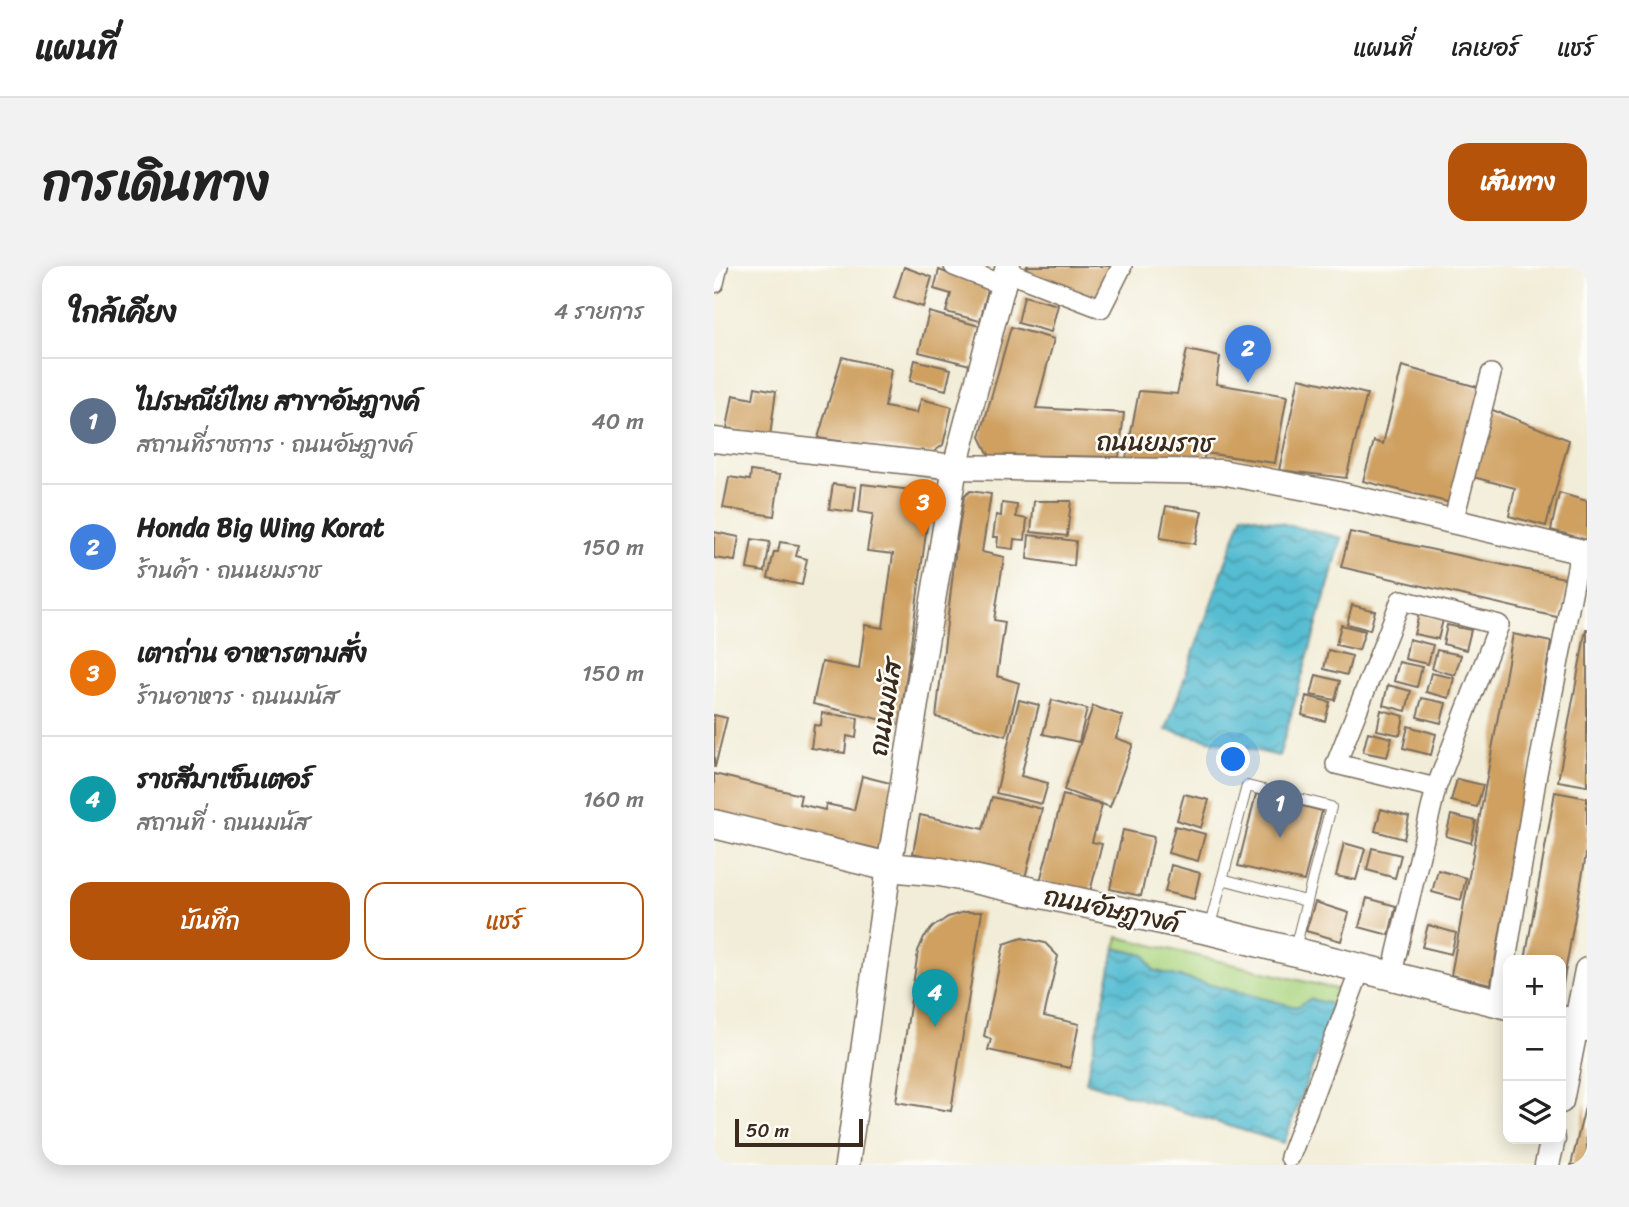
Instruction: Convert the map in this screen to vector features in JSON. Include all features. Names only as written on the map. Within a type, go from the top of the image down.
[{"type":"main road","name":"ถนนอัษฎางค์","points":[[714,824],[889,867],[941,872],[1208,930],[1503,1004]]},
{"type":"street","points":[[714,283],[718,266]]},
{"type":"street","points":[[954,266],[1006,274],[1101,308],[1122,266]]},
{"type":"street","name":"ถนนมนัส","points":[[847,1165],[889,867],[955,467],[1006,274]]},
{"type":"street","points":[[1453,522],[1491,374]]},
{"type":"street","name":"ถนนยมราช","points":[[715,443],[955,467],[1221,472],[1333,493],[1583,553]]},
{"type":"street","points":[[1511,955],[1537,774],[1583,553]]},
{"type":"street","points":[[1391,977],[1436,788],[1499,625],[1401,600],[1336,764],[1436,788]]},
{"type":"street","points":[[1290,1157],[1360,970]]},
{"type":"street","points":[[1565,1081],[1587,970]]},
{"type":"street","points":[[1548,1165],[1552,1144]]},
{"type":"lane","points":[[1208,930],[1247,786],[1331,807],[1294,952]]},
{"type":"lane","points":[[1222,878],[1307,901]]},
{"type":"green space","points":[[1118,937],[1340,990],[1335,1005],[1310,999],[1296,1007],[1153,970],[1145,955],[1115,948]]},
{"type":"water","points":[[1243,514],[1342,538],[1279,756],[1166,730]]},
{"type":"water","points":[[1115,948],[1145,955],[1153,970],[1296,1007],[1310,999],[1335,1005],[1284,1143],[1086,1082]]},
{"type":"building","points":[[1027,266],[1114,266],[1097,300],[1025,272]]},
{"type":"building","points":[[904,267],[932,277],[923,307],[894,298]]},
{"type":"building","points":[[939,270],[988,289],[980,321],[946,312],[951,294],[934,289]]},
{"type":"building","points":[[1024,296],[1058,305],[1051,332],[1018,323]]},
{"type":"building","points":[[929,312],[979,326],[970,365],[919,352]]},
{"type":"building","points":[[1011,327],[1054,339],[1036,408],[1124,413],[1119,457],[989,455],[980,437]]},
{"type":"building","points":[[1187,350],[1220,357],[1216,384],[1287,396],[1275,463],[1205,453],[1203,464],[1126,458],[1139,391],[1177,394]]},
{"type":"building","points":[[842,357],[891,369],[885,407],[917,413],[921,399],[952,407],[943,445],[931,454],[818,438]]},
{"type":"building","points":[[915,360],[951,369],[946,390],[910,381]]},
{"type":"building","points":[[1402,366],[1481,388],[1451,503],[1363,481],[1374,441],[1383,444]]},
{"type":"building","points":[[1299,378],[1367,394],[1346,478],[1279,470]]},
{"type":"building","points":[[755,387],[776,391],[770,436],[727,428],[733,395],[753,399]]},
{"type":"building","points":[[1490,409],[1569,440],[1546,526],[1509,516],[1515,488],[1473,477]]},
{"type":"building","points":[[751,471],[780,475],[774,516],[723,508],[729,477],[750,480]]},
{"type":"building","points":[[833,484],[856,487],[853,512],[829,509]]},
{"type":"building","points":[[862,484],[928,492],[931,496],[900,724],[813,704],[822,662],[859,669],[865,625],[883,628],[893,554],[867,551],[873,514],[859,512]]},
{"type":"building","points":[[970,491],[991,494],[982,552],[1004,557],[994,620],[1005,622],[997,676],[1019,683],[1006,736],[936,717],[956,547],[964,496]]},
{"type":"building","points":[[1559,493],[1587,501],[1587,540],[1551,530]]},
{"type":"building","points":[[1034,501],[1071,501],[1067,536],[1031,532]]},
{"type":"building","points":[[1002,503],[1017,505],[1016,517],[1027,519],[1025,540],[1014,539],[1013,549],[997,547],[998,537],[993,537],[996,515],[1001,516]]},
{"type":"building","points":[[1166,506],[1202,511],[1195,544],[1160,538]]},
{"type":"building","points":[[714,532],[739,537],[735,561],[714,558]]},
{"type":"building","points":[[1350,532],[1569,579],[1561,618],[1341,567]]},
{"type":"building","points":[[1029,535],[1076,541],[1074,566],[1027,559]]},
{"type":"building","points":[[752,539],[770,542],[765,572],[747,569]]},
{"type":"building","points":[[780,542],[799,545],[796,556],[807,559],[802,585],[768,578],[774,552],[778,552]]},
{"type":"building","points":[[1352,605],[1375,611],[1370,630],[1347,624]]},
{"type":"building","points":[[1419,614],[1443,620],[1438,639],[1414,634]]},
{"type":"building","points":[[1341,625],[1365,631],[1359,650],[1336,645]]},
{"type":"building","points":[[1447,625],[1471,630],[1466,650],[1443,644]]},
{"type":"building","points":[[1587,629],[1587,786],[1558,781]]},
{"type":"building","points":[[1513,634],[1551,642],[1491,984],[1451,975]]},
{"type":"building","points":[[1409,639],[1433,645],[1428,664],[1405,659]]},
{"type":"building","points":[[1328,650],[1352,656],[1347,675],[1324,669]]},
{"type":"building","points":[[1437,650],[1461,655],[1455,675],[1432,669]]},
{"type":"building","points":[[1399,662],[1422,667],[1417,687],[1394,681]]},
{"type":"building","points":[[1431,673],[1454,678],[1449,698],[1426,692]]},
{"type":"building","points":[[1316,675],[1340,681],[1335,700],[1311,695]]},
{"type":"building","points":[[1388,685],[1411,691],[1406,711],[1383,705]]},
{"type":"building","points":[[1306,696],[1330,702],[1325,721],[1302,715]]},
{"type":"building","points":[[1422,698],[1446,703],[1441,723],[1417,717]]},
{"type":"building","points":[[1019,700],[1039,705],[1021,776],[1048,783],[1042,804],[996,793]]},
{"type":"building","points":[[1052,700],[1087,709],[1079,742],[1043,734]]},
{"type":"building","points":[[1093,706],[1123,716],[1116,738],[1133,744],[1110,807],[1064,790]]},
{"type":"building","points":[[1381,710],[1404,716],[1400,735],[1377,730]]},
{"type":"building","points":[[822,713],[858,718],[856,738],[847,736],[845,753],[811,748],[814,725],[821,726]]},
{"type":"building","points":[[714,715],[727,718],[715,767],[714,767]]},
{"type":"building","points":[[1408,726],[1436,734],[1431,755],[1403,748]]},
{"type":"building","points":[[1368,732],[1392,738],[1387,757],[1363,752]]},
{"type":"building","points":[[714,774],[801,795],[799,804],[825,810],[826,804],[854,810],[862,776],[894,784],[885,844],[878,849],[714,811]]},
{"type":"building","points":[[1457,779],[1483,785],[1477,807],[1451,801]]},
{"type":"building","points":[[1555,792],[1587,798],[1587,849],[1566,967],[1566,955],[1526,955]]},
{"type":"building","points":[[1184,794],[1209,800],[1201,828],[1177,820]]},
{"type":"building","points":[[1256,794],[1322,811],[1304,881],[1238,866]]},
{"type":"building","points":[[1063,795],[1102,805],[1092,842],[1102,844],[1090,892],[1040,881]]},
{"type":"building","points":[[992,797],[1042,809],[1025,878],[913,853],[920,815],[983,829]]},
{"type":"building","points":[[1381,809],[1409,817],[1404,839],[1375,831]]},
{"type":"building","points":[[1451,815],[1476,821],[1471,843],[1446,836]]},
{"type":"building","points":[[1175,826],[1205,834],[1198,861],[1168,853]]},
{"type":"building","points":[[1123,830],[1154,837],[1141,896],[1110,889]]},
{"type":"building","points":[[1344,843],[1365,849],[1356,880],[1336,876]]},
{"type":"building","points":[[1372,848],[1401,855],[1395,878],[1367,870]]},
{"type":"building","points":[[1171,865],[1200,873],[1194,899],[1165,892]]},
{"type":"building","points":[[1438,870],[1466,878],[1461,900],[1432,892]]},
{"type":"building","points":[[1367,898],[1396,906],[1389,935],[1359,927]]},
{"type":"building","points":[[1315,902],[1349,913],[1341,941],[1306,931]]},
{"type":"building","points":[[964,912],[982,912],[951,1111],[896,1102],[918,951],[924,937],[933,927],[948,917]]},
{"type":"building","points":[[1428,925],[1456,933],[1451,954],[1422,947]]},
{"type":"building","points":[[1022,938],[1045,943],[1058,956],[1044,1016],[1079,1024],[1070,1068],[988,1050],[991,1039],[984,1036],[1004,944]]},
{"type":"building","points":[[1586,1103],[1587,1165],[1571,1165]]},
{"type":"place","name":"Honda Big Wing Korat","points":[[1248,383]]},
{"type":"place","name":"เตาถ่าน อาหารตามสั่ง","points":[[923,537]]},
{"type":"place","name":"ไปรษณีย์ไทย สาขาอัษฎางค์","points":[[1280,838]]},
{"type":"place","name":"ราชสีมาเซ็นเตอร์","points":[[935,1027]]}]
